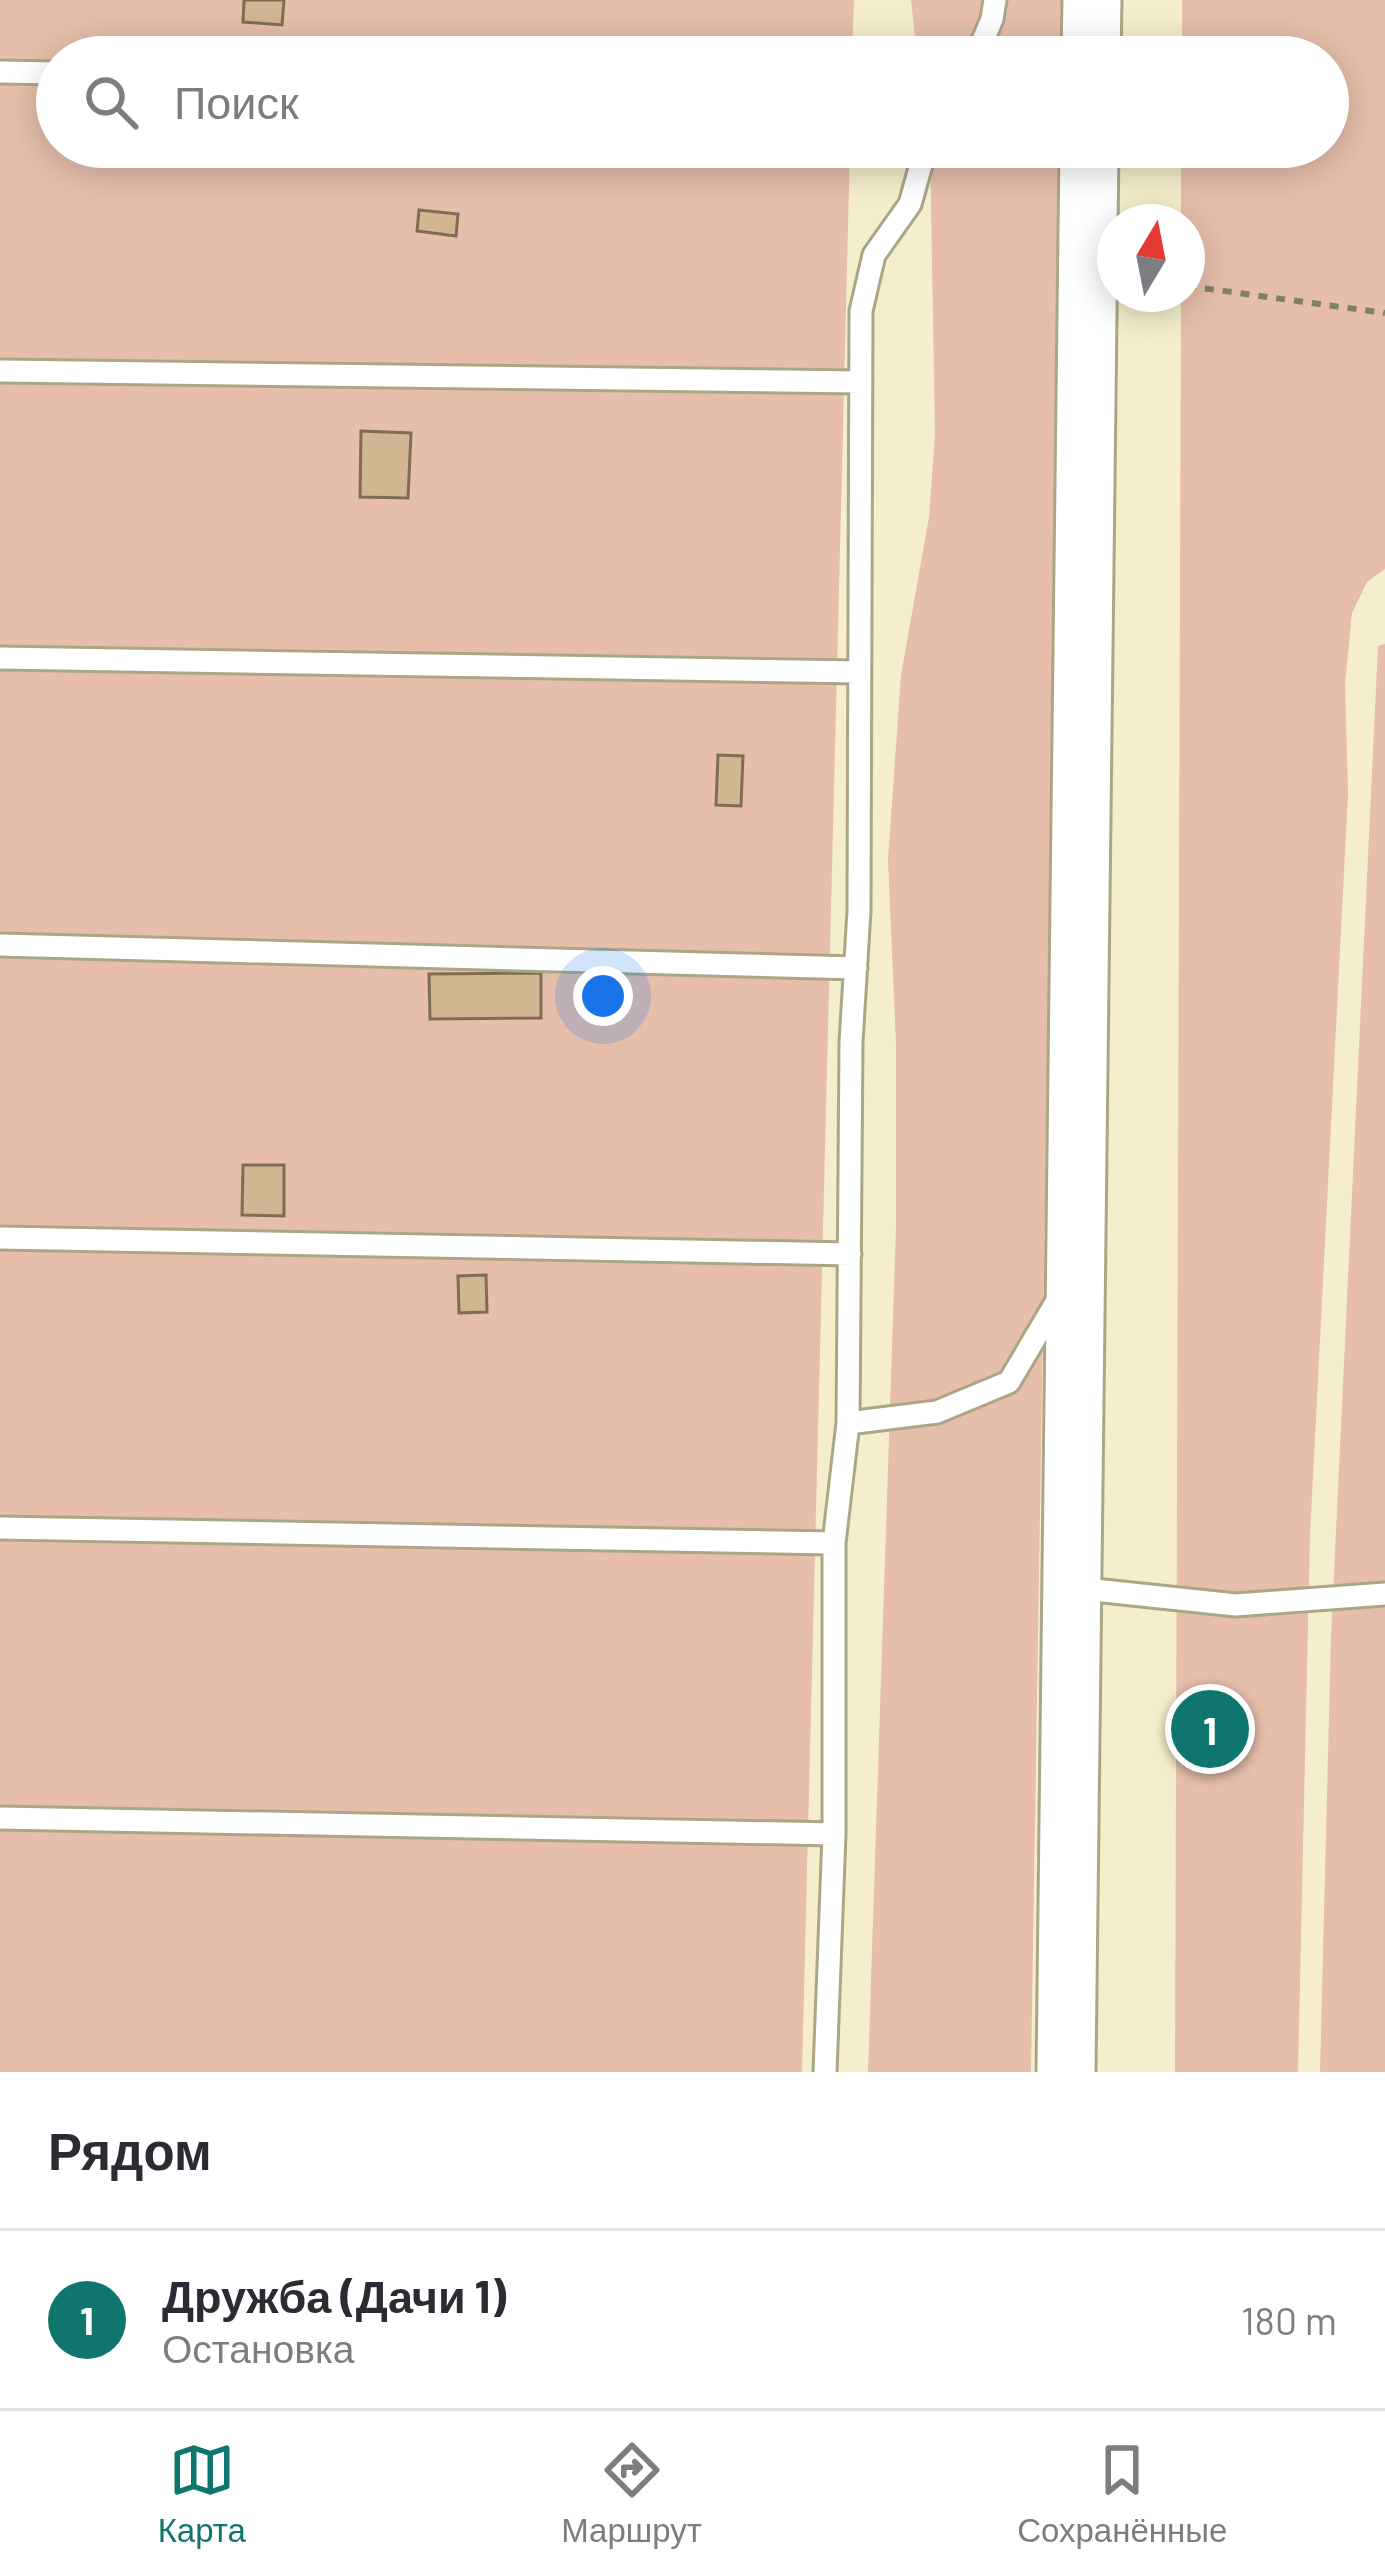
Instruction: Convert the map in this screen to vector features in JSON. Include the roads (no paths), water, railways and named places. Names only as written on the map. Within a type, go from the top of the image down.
[{"type":"street","points":[[1091,36],[1092,0]]},
{"type":"street","points":[[1066,2072],[1089,168]]},
{"type":"lane","points":[[985,36],[995,0]]},
{"type":"lane","points":[[0,72],[36,73]]},
{"type":"lane","points":[[825,2072],[834,1834],[834,1543],[848,1423],[851,1042],[860,911],[861,311],[874,255],[910,204],[920,168]]},
{"type":"lane","points":[[0,371],[861,382]]},
{"type":"lane","points":[[0,658],[858,672]]},
{"type":"lane","points":[[0,945],[856,968]]},
{"type":"lane","points":[[0,1238],[850,1254]]},
{"type":"lane","points":[[848,1423],[937,1412],[1009,1382],[1077,1266]]},
{"type":"lane","points":[[0,1528],[834,1543]]},
{"type":"lane","points":[[1074,1588],[1236,1605],[1385,1594]]},
{"type":"lane","points":[[0,1818],[834,1834]]},
{"type":"place","name":"Дружба (Дачи 1)","points":[[1210,1729]]}]
